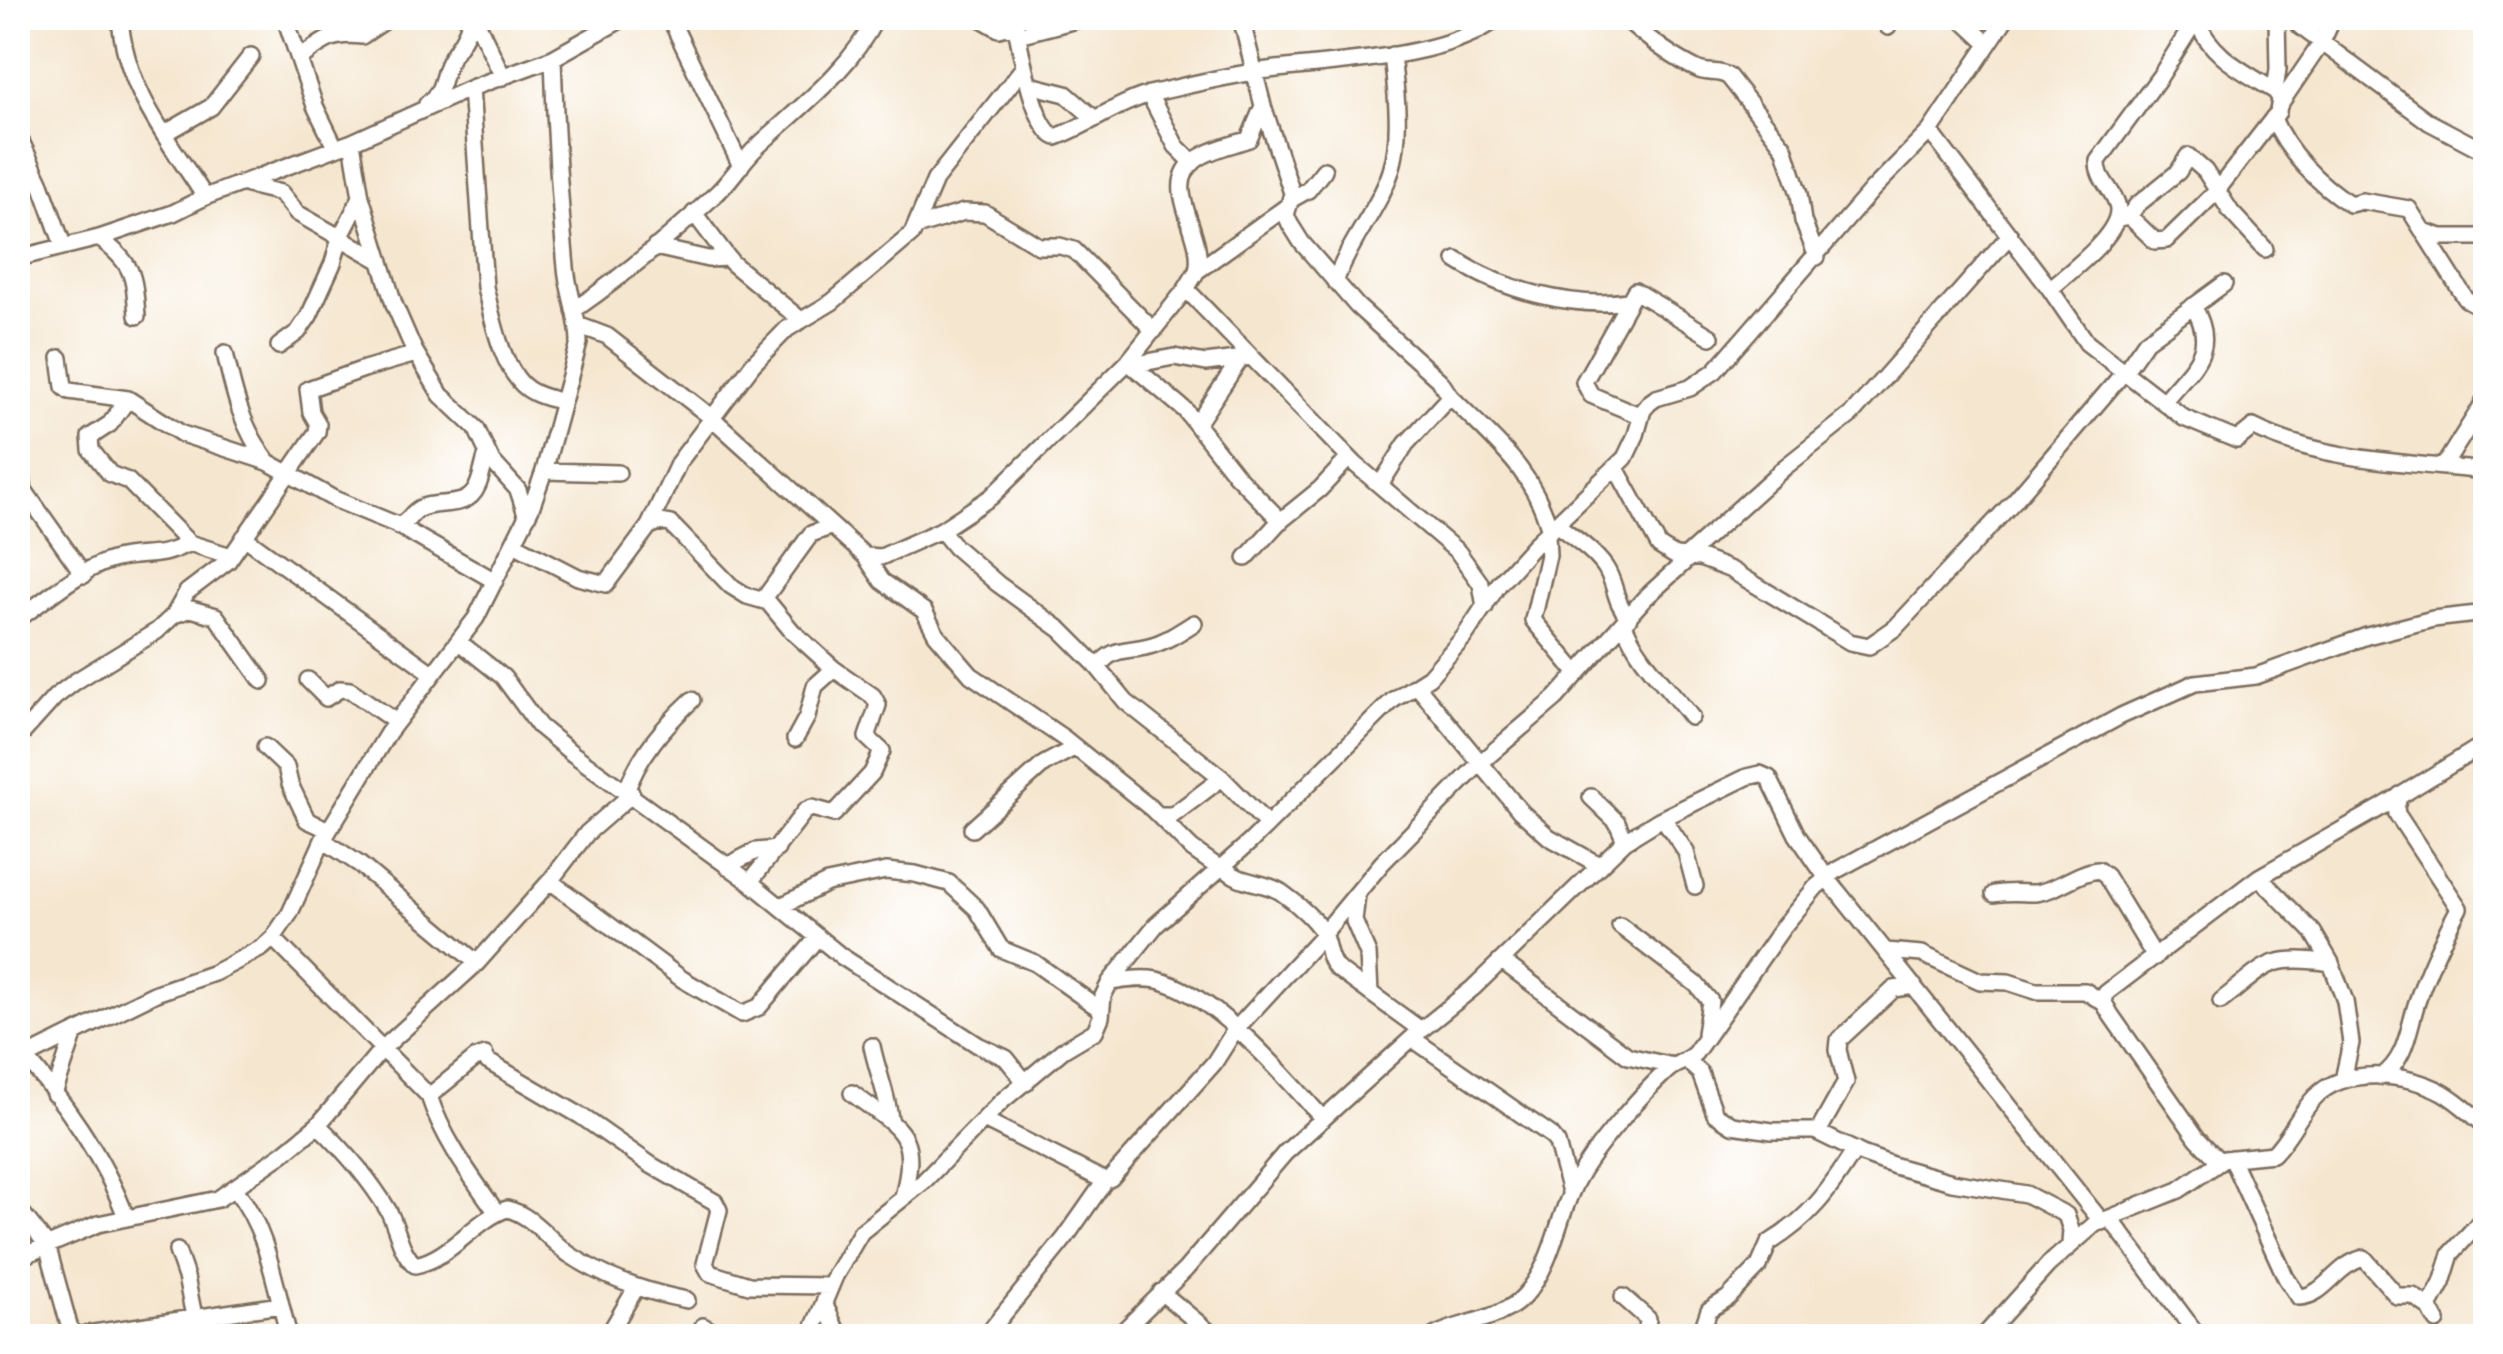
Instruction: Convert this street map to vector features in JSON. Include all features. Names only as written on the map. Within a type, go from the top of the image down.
[{"type":"street","points":[[120,18],[128,70],[205,197]]},
{"type":"street","points":[[285,18],[314,106],[335,147]]},
{"type":"street","points":[[298,59],[332,36],[362,36],[389,18]]},
{"type":"street","points":[[472,18],[502,77]]},
{"type":"street","points":[[420,110],[443,88],[446,68],[463,43],[472,18]]},
{"type":"street","points":[[18,258],[99,238],[172,213],[352,142],[471,88],[553,58],[624,18]]},
{"type":"street","points":[[670,18],[741,166]]},
{"type":"street","points":[[576,318],[720,191],[755,149],[838,74],[876,18]]},
{"type":"street","points":[[980,18],[999,29],[1084,18]]},
{"type":"street","points":[[1241,18],[1290,202],[1286,214],[1290,224],[1335,282],[1440,381],[1528,477],[1551,529],[1534,620],[1578,674]]},
{"type":"street","points":[[1016,26],[1024,66],[1046,132],[1060,136],[1149,94],[1254,72],[1392,55],[1468,35],[1498,18]]},
{"type":"street","points":[[1625,18],[1662,48],[1700,70],[1730,77],[1784,147],[1799,194],[1802,221],[1817,257]]},
{"type":"street","points":[[1960,18],[1988,44]]},
{"type":"street","points":[[810,1336],[861,1232],[1062,1050],[1095,1031],[1110,982],[1156,925],[1268,824],[1393,700],[1418,686],[1464,637],[1499,584],[1616,468],[1632,448],[1640,416],[1656,398],[1690,388],[1714,371],[1873,189],[1930,130],[2006,18]]},
{"type":"street","points":[[2196,18],[2202,36],[2222,58],[2276,105]]},
{"type":"street","points":[[2196,18],[2161,75],[2098,161],[2101,178],[2124,217],[2160,242],[2167,240],[2218,189],[2322,42],[2333,18]]},
{"type":"street","points":[[2277,18],[2276,105],[2285,142],[2332,193],[2350,204],[2362,201],[2404,206],[2466,299],[2482,299],[2486,325]]},
{"type":"street","points":[[2294,18],[2438,128],[2486,152]]},
{"type":"street","points":[[1335,282],[1350,243],[1390,173],[1396,126],[1392,55]]},
{"type":"street","points":[[164,134],[211,107],[251,56]]},
{"type":"street","points":[[126,1217],[100,1162],[54,1094],[20,1056],[74,1035],[156,993],[214,974],[273,938],[290,913],[326,835],[396,722],[459,642],[494,582],[544,471],[578,344],[567,281],[557,178],[553,58]]},
{"type":"street","points":[[514,544],[578,577],[606,584],[648,526],[679,462],[711,417],[773,341],[832,302],[906,240],[935,180],[1024,66]]},
{"type":"street","points":[[1030,85],[1066,94],[1095,119]]},
{"type":"street","points":[[471,88],[485,287],[496,330],[516,379],[532,392],[563,402]]},
{"type":"street","points":[[1149,94],[1176,146],[1193,163]]},
{"type":"street","points":[[865,556],[882,557],[941,530],[991,497],[1130,363],[1197,271],[1201,256],[1198,241],[1180,189],[1193,163],[1250,139],[1263,106]]},
{"type":"street","points":[[1930,130],[2087,344],[2198,426],[2236,440],[2253,427],[2281,440],[2344,454],[2486,471]]},
{"type":"street","points":[[18,135],[42,184],[63,245]]},
{"type":"street","points":[[352,142],[361,198],[416,354],[441,395],[476,428],[488,454],[518,490],[526,517]]},
{"type":"street","points":[[2050,289],[2124,217],[2178,172],[2188,156],[2199,163],[2231,212],[2265,249]]},
{"type":"street","points":[[1197,271],[1308,190],[1324,170]]},
{"type":"street","points":[[244,184],[282,193],[297,214],[381,261]]},
{"type":"street","points":[[279,346],[305,323],[361,198]]},
{"type":"street","points":[[916,226],[976,212],[997,218],[1038,246],[1074,250],[1154,330]]},
{"type":"street","points":[[694,213],[728,258],[800,320]]},
{"type":"street","points":[[2424,231],[2441,237],[2486,237]]},
{"type":"street","points":[[986,1336],[1105,1181],[1214,1062],[1234,1030],[1382,863],[1480,763],[1578,674],[1650,592],[1785,468],[1852,414],[2010,235]]},
{"type":"street","points":[[99,238],[116,251],[134,274],[138,316]]},
{"type":"street","points":[[655,246],[708,260],[728,258]]},
{"type":"street","points":[[1456,260],[1488,280],[1521,290],[1601,305],[1628,300]]},
{"type":"street","points":[[1616,468],[1621,484],[1659,546],[1731,570],[1850,642],[1859,646],[1876,644],[2015,500],[2146,342],[2224,284]]},
{"type":"street","points":[[1186,290],[1246,357],[1350,458],[1447,542],[1476,576],[1484,591],[1485,606]]},
{"type":"street","points":[[1640,416],[1590,395],[1584,382],[1635,292],[1711,337]]},
{"type":"street","points":[[2164,402],[2205,346],[2206,329],[2194,306]]},
{"type":"street","points":[[576,318],[607,336],[776,473],[865,556],[882,582],[924,611],[936,634],[971,675],[1049,728],[1158,816],[1192,849],[1234,876],[1282,893],[1323,933],[1332,963],[1558,1144],[1570,1192]]},
{"type":"street","points":[[224,353],[241,417],[268,462]]},
{"type":"street","points":[[18,738],[55,697],[149,638],[174,615],[188,592],[232,556],[317,432],[308,389],[416,354]]},
{"type":"street","points":[[1130,363],[1174,357],[1206,363],[1246,357]]},
{"type":"street","points":[[1197,424],[1246,357]]},
{"type":"street","points":[[60,358],[64,387],[69,391],[128,399],[182,434],[268,462],[334,499],[398,526],[494,582]]},
{"type":"street","points":[[1130,363],[1197,424],[1236,474],[1282,521]]},
{"type":"street","points":[[1380,485],[1406,444],[1450,396]]},
{"type":"street","points":[[128,399],[110,424],[90,437],[88,445],[110,474],[128,481],[189,543],[232,556]]},
{"type":"street","points":[[2443,467],[2486,399]]},
{"type":"street","points":[[18,452],[24,490],[84,575]]},
{"type":"street","points":[[398,526],[408,522],[416,510],[456,503],[470,495],[478,485],[488,454]]},
{"type":"street","points":[[1246,558],[1350,458]]},
{"type":"street","points":[[544,471],[618,473]]},
{"type":"street","points":[[648,526],[671,524],[731,586],[746,596],[763,600],[834,669],[876,700],[878,712],[867,737],[882,751],[882,756],[872,773],[838,811],[828,814],[809,809],[750,882]]},
{"type":"street","points":[[763,600],[810,534],[830,527]]},
{"type":"street","points":[[1551,529],[1604,566],[1615,601],[1656,677],[1666,683],[1691,717]]},
{"type":"street","points":[[941,530],[955,547],[1061,630],[1126,702],[1222,778],[1268,824]]},
{"type":"street","points":[[244,537],[432,673]]},
{"type":"street","points":[[18,619],[111,560],[158,556],[189,543]]},
{"type":"street","points":[[1476,576],[1499,584]]},
{"type":"street","points":[[174,615],[191,610],[216,616],[262,681]]},
{"type":"street","points":[[1434,1336],[1512,1306],[1525,1295],[1540,1272],[1581,1172],[1705,1036],[1783,927],[1826,878],[2121,716],[2176,690],[2195,683],[2256,676],[2338,644],[2433,619],[2486,613]]},
{"type":"street","points":[[1098,667],[1107,655],[1121,648],[1147,647],[1194,623]]},
{"type":"street","points":[[459,642],[503,677],[539,726],[750,882],[818,938],[914,1004],[1006,1058],[1026,1083]]},
{"type":"street","points":[[795,739],[807,717],[815,686],[834,669]]},
{"type":"street","points":[[308,680],[326,698],[340,689],[350,690],[396,722]]},
{"type":"street","points":[[1418,686],[1520,811],[1549,837],[1599,865]]},
{"type":"street","points":[[18,1258],[126,1217],[201,1204],[235,1189],[318,1125],[381,1050],[477,963],[587,832],[629,793],[633,772],[666,724],[692,700]]},
{"type":"street","points":[[2104,1003],[2106,992],[2259,877],[2486,743]]},
{"type":"street","points":[[265,746],[286,766],[307,820],[477,963]]},
{"type":"street","points":[[972,828],[1044,764],[1074,748]]},
{"type":"street","points":[[1118,1336],[1185,1270],[1285,1153],[1502,960],[1625,841],[1747,777],[1765,775],[1775,786],[1797,835],[1826,878],[2198,1336]]},
{"type":"street","points":[[1158,816],[1173,815],[1222,778]]},
{"type":"street","points":[[2382,1078],[2398,1061],[2418,1001],[2458,908],[2398,814],[2400,795]]},
{"type":"street","points":[[1591,797],[1617,822],[1625,841]]},
{"type":"street","points":[[1663,818],[1686,852],[1694,886]]},
{"type":"street","points":[[727,866],[756,851],[777,849]]},
{"type":"street","points":[[1994,894],[2037,892],[2083,872],[2098,870],[2106,876],[2155,957]]},
{"type":"street","points":[[781,906],[827,883],[886,871],[949,884],[977,910],[1001,949],[1035,963],[1102,1010]]},
{"type":"street","points":[[2259,877],[2313,932],[2331,962],[2344,1001],[2351,1042],[2343,1080]]},
{"type":"street","points":[[550,880],[682,979],[742,1014],[759,1007],[818,938]]},
{"type":"street","points":[[1358,892],[1354,921],[1368,954],[1370,993]]},
{"type":"street","points":[[1620,926],[1696,984],[1710,1001],[1705,1036]]},
{"type":"street","points":[[273,938],[428,1096],[465,1168],[497,1212]]},
{"type":"street","points":[[1886,951],[1922,954],[1980,981],[2008,982],[2036,991],[2086,991],[2104,1003],[2197,1138],[2225,1159],[2299,1296],[2316,1295],[2348,1262],[2364,1258],[2397,1296],[2414,1296],[2433,1314],[2451,1254],[2486,1214]]},
{"type":"street","points":[[2220,1001],[2268,964],[2286,958],[2331,962]]},
{"type":"street","points":[[1502,960],[1628,1056],[1680,1063],[1700,1073],[1710,1104],[1723,1120],[1744,1128],[1818,1132],[1854,1150],[1930,1177],[2026,1194],[2066,1214],[2102,1221]]},
{"type":"street","points":[[1110,982],[1143,978],[1162,981],[1217,1012],[1267,1056],[1323,1119]]},
{"type":"street","points":[[1818,1132],[1846,1082],[1838,1050],[1840,1040],[1894,989],[1914,986]]},
{"type":"street","points":[[54,1094],[74,1035]]},
{"type":"street","points":[[872,1046],[890,1119]]},
{"type":"street","points":[[428,1096],[485,1055],[487,1061],[716,1202],[719,1210],[705,1264],[710,1273],[749,1285],[828,1294]]},
{"type":"street","points":[[1984,1336],[2070,1244],[2102,1221],[2179,1190],[2225,1159],[2273,1154],[2317,1095],[2343,1080],[2400,1078],[2439,1090],[2486,1126]]},
{"type":"street","points":[[852,1093],[890,1119],[906,1142],[911,1157],[903,1198]]},
{"type":"street","points":[[987,1117],[1105,1181]]},
{"type":"street","points":[[318,1125],[380,1196],[398,1240],[416,1265],[430,1260],[497,1212],[508,1209],[518,1212],[573,1257],[636,1288],[687,1300]]},
{"type":"street","points":[[1700,1336],[1710,1310],[1744,1283],[1762,1262],[1769,1243],[1786,1236],[1814,1206],[1854,1150]]},
{"type":"street","points":[[235,1189],[248,1205],[257,1227],[289,1336]]},
{"type":"street","points":[[18,1208],[47,1245],[73,1336],[280,1304]]},
{"type":"street","points":[[2066,1214],[2070,1244]]},
{"type":"street","points":[[177,1251],[198,1336]]},
{"type":"street","points":[[609,1334],[636,1288]]},
{"type":"street","points":[[1161,1292],[1214,1336]]},
{"type":"street","points":[[828,1294],[839,1336]]},
{"type":"street","points":[[1623,1297],[1648,1319],[1646,1336]]},
{"type":"street","points":[[703,1326],[720,1336]]}]
